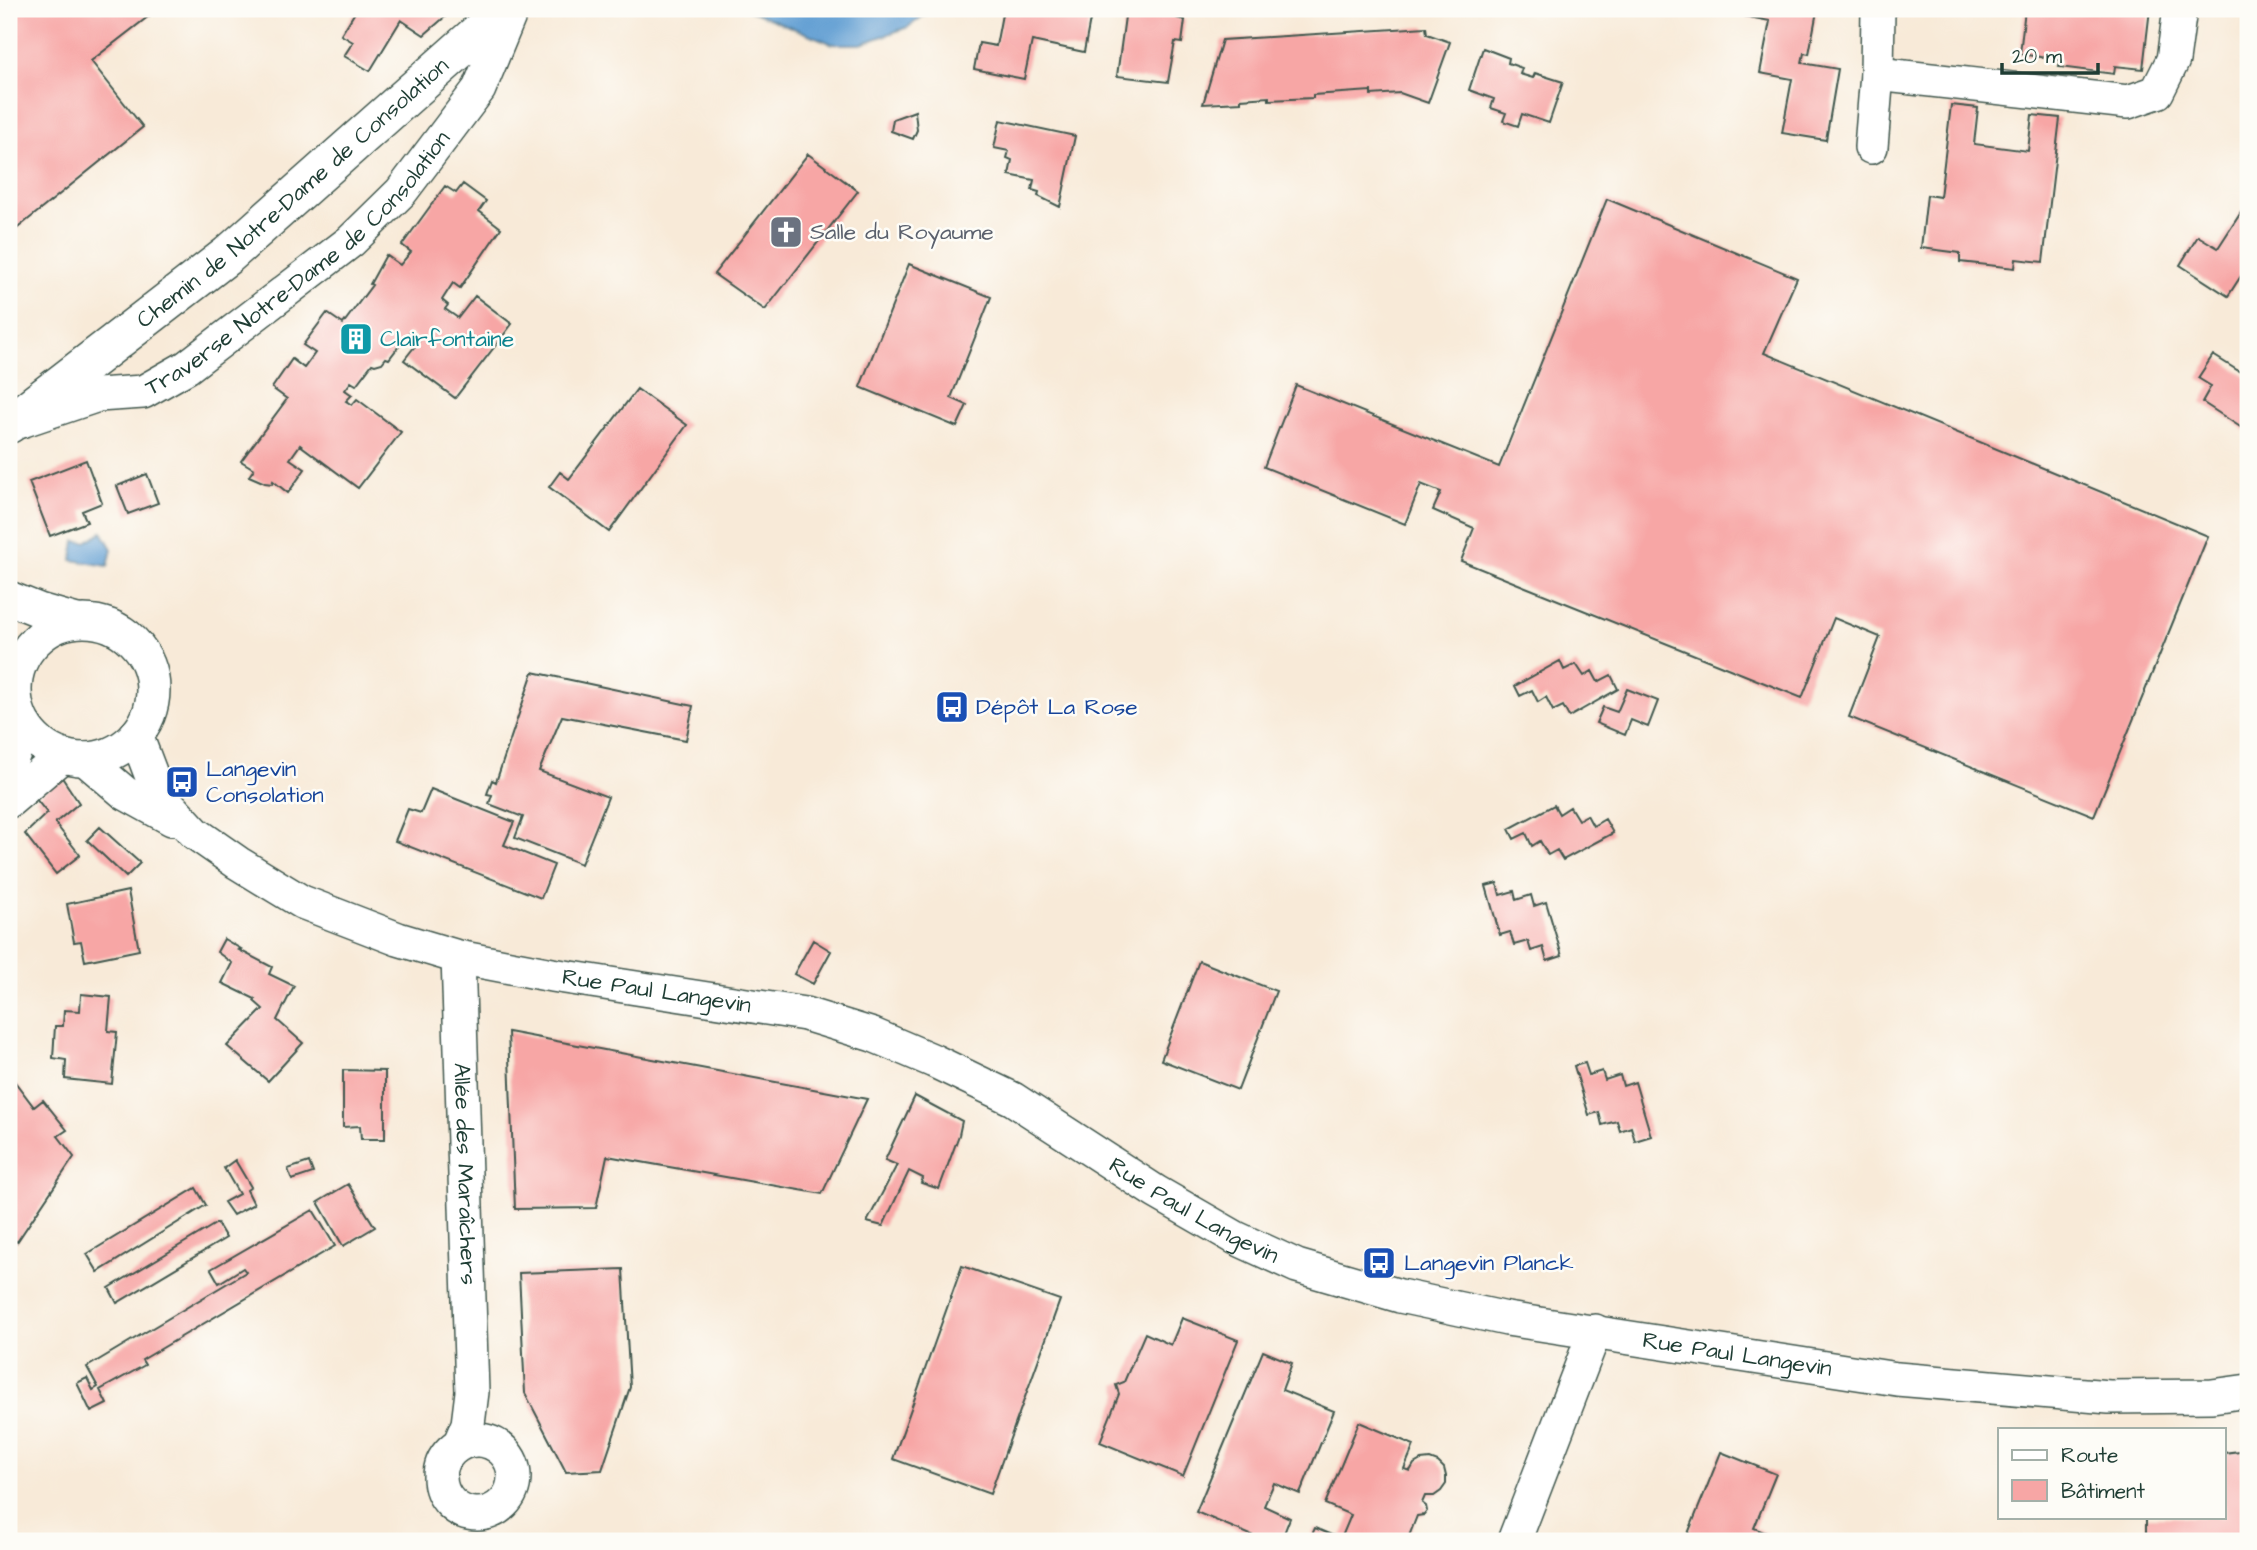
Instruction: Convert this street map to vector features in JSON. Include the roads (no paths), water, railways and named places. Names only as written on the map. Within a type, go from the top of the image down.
[{"type":"street","name":"Chemin de Notre-Dame de Consolation","points":[[9,424],[228,255],[505,9]]},
{"type":"street","name":"Traverse Notre-Dame de Consolation","points":[[9,424],[98,395],[143,392],[187,367],[351,241],[401,192],[479,89],[512,9]]},
{"type":"street","points":[[1871,147],[1877,74],[1878,9]]},
{"type":"street","points":[[1877,74],[2128,102],[2157,92],[2173,60],[2180,9]]},
{"type":"street","name":"Chemin de Notre-Dame de Consolation","points":[[9,393],[77,373]]},
{"type":"street","points":[[9,598],[77,621],[102,623],[124,633],[141,650],[151,672],[153,684],[153,701],[148,717],[136,735],[122,748],[104,756],[73,757],[41,744],[25,726],[17,707],[14,659],[49,630],[77,621]]},
{"type":"street","points":[[9,765],[25,726]]},
{"type":"street","name":"Rue Paul Langevin","points":[[136,735],[158,793],[195,833]]},
{"type":"street","points":[[9,801],[73,757]]},
{"type":"street","name":"Rue Paul Langevin","points":[[73,757],[125,793],[195,833],[302,902],[398,939],[458,957],[552,975],[805,1014],[873,1035],[1013,1099],[1156,1192],[1236,1238],[1297,1266],[1401,1296],[1507,1319],[1910,1380],[2109,1396],[2212,1396],[2248,1391]]},
{"type":"street","name":"Allée des Maraîchers","points":[[458,957],[472,1392],[468,1424],[460,1443]]},
{"type":"street","points":[[1514,1541],[1595,1331]]},
{"type":"street","name":"Allée des Maraîchers","points":[[472,1392],[481,1424],[494,1444]]},
{"type":"street","points":[[477,1439],[494,1444],[506,1452],[514,1468],[514,1482],[507,1500],[496,1510],[479,1515],[463,1512],[449,1503],[441,1489],[439,1475],[446,1455],[460,1443],[477,1439]]},
{"type":"water","points":[[746,9],[929,9],[908,27],[861,44],[833,44]]},
{"type":"water","points":[[102,532],[112,549],[108,566],[72,560],[75,541],[86,542]]},
{"type":"place","name":"Salle du Royaume","points":[[786,232]]},
{"type":"place","name":"Clairfontaine","points":[[356,339]]},
{"type":"place","name":"Dépôt La Rose","points":[[952,707]]},
{"type":"place","name":"Langevin Consolation","points":[[182,782]]},
{"type":"place","name":"Langevin Planck","points":[[1379,1263]]}]
